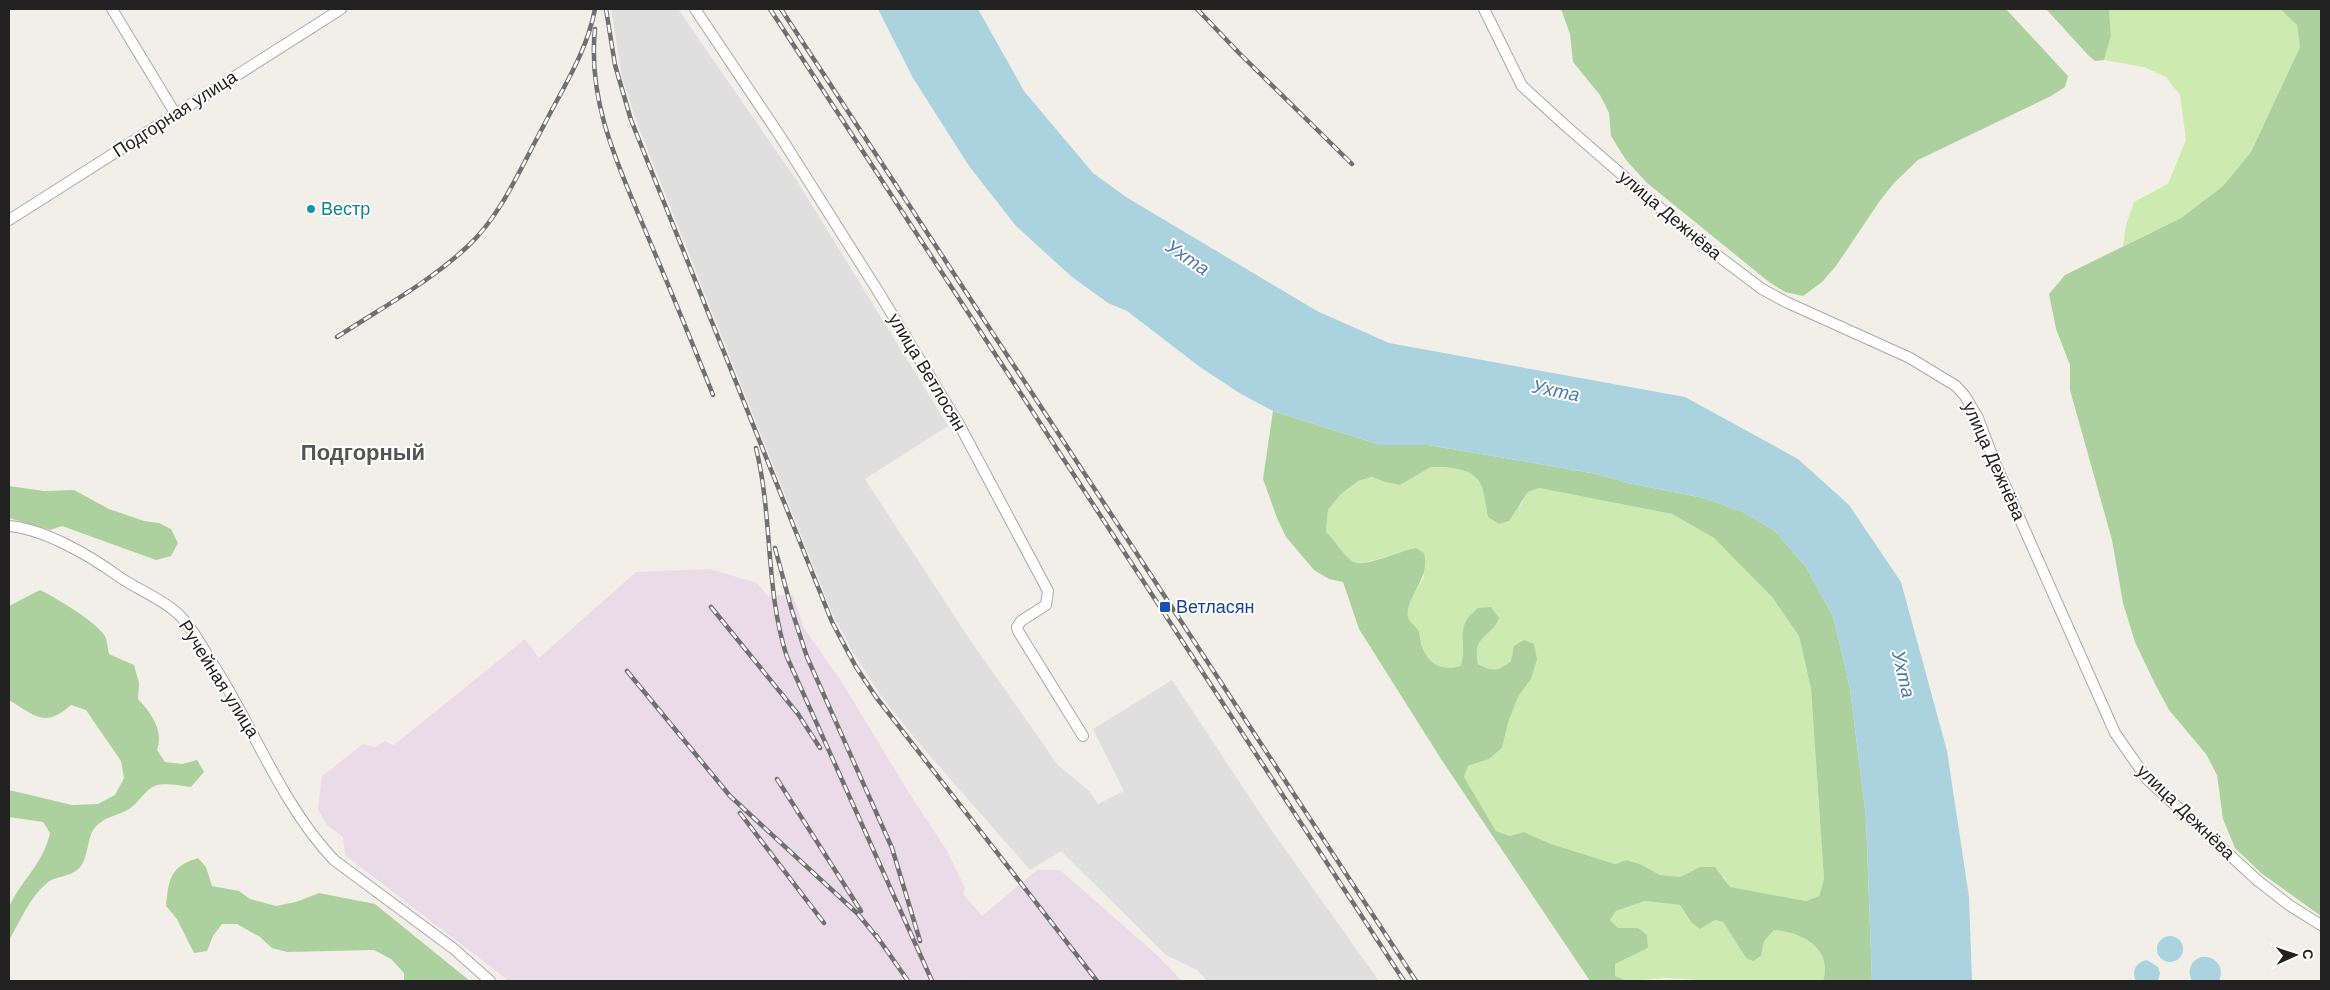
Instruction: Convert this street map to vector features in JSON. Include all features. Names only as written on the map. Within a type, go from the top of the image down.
[{"type":"street","points":[[112,9],[175,113]]},
{"type":"street","name":"Подгорная улица","points":[[9,220],[341,9]]},
{"type":"street","name":"улица Ветлосян","points":[[695,9],[837,225],[972,449],[1048,591],[1046,605],[1020,621],[1017,627],[1084,736]]},
{"type":"street","name":"улица Дежнёва","points":[[1484,9],[1522,86],[1698,240],[1762,289],[1786,302],[1910,358],[1956,386],[1965,396],[1978,418],[1995,463],[2115,733],[2130,757],[2147,779],[2257,880],[2289,905],[2321,924]]},
{"type":"street","name":"Ручейная улица","points":[[9,526],[26,528],[96,560],[126,582],[176,612],[195,636],[232,694],[305,824],[334,860],[454,949],[490,981]]},
{"type":"shaded area","points":[[611,9],[678,9],[797,181],[948,426],[865,479],[970,640],[1058,765],[1089,791],[1098,804],[1124,791],[1093,729],[1172,680],[1270,828],[1379,981],[1207,981],[1197,970],[1166,955],[1061,851],[1030,870],[923,748],[881,696],[854,654],[832,613],[637,123],[622,77]]},
{"type":"shaded area","points":[[710,569],[757,583],[768,596],[793,595],[804,628],[843,684],[947,851],[965,888],[963,894],[982,916],[1037,870],[1060,870],[1157,955],[1182,981],[965,981],[962,979],[960,981],[509,981],[345,855],[343,837],[327,825],[318,809],[322,776],[363,744],[375,747],[385,741],[394,745],[525,639],[539,658],[636,572]]},
{"type":"green space","points":[[1561,9],[2006,9],[2068,76],[2065,87],[2051,96],[1918,160],[1894,183],[1879,202],[1836,266],[1822,282],[1803,296],[1785,292],[1769,282],[1647,183],[1626,160],[1611,136],[1609,113],[1600,95],[1573,62],[1570,34]]},
{"type":"green space","points":[[2046,9],[2109,9],[2111,36],[2104,60],[2095,61],[2089,56]]},
{"type":"green space","points":[[2109,9],[2280,9],[2297,25],[2300,47],[2251,152],[2223,186],[2181,218],[2123,246],[2126,225],[2134,202],[2168,184],[2186,140],[2180,95],[2166,77],[2144,67],[2104,60],[2111,36]]},
{"type":"green space","points":[[2280,9],[2321,9],[2321,916],[2261,873],[2235,848],[2223,819],[2217,775],[2206,754],[2169,710],[2135,642],[2123,603],[2112,540],[2070,390],[2070,365],[2056,329],[2049,294],[2065,275],[2181,218],[2223,186],[2251,152],[2300,47],[2297,25]]},
{"type":"green space","points":[[1273,411],[1381,445],[1428,445],[1597,474],[1628,483],[1704,498],[1743,512],[1775,531],[1806,567],[1833,616],[1850,688],[1866,818],[1872,981],[1823,981],[1824,959],[1819,951],[1804,938],[1785,931],[1774,930],[1764,941],[1761,956],[1753,961],[1746,958],[1723,922],[1715,920],[1700,929],[1691,922],[1680,905],[1645,901],[1616,911],[1610,920],[1618,928],[1638,928],[1647,935],[1648,948],[1615,964],[1615,976],[1627,981],[1590,981],[1441,759],[1359,629],[1343,582],[1329,579],[1314,570],[1286,537],[1263,479]],"holes":[[[1431,467],[1454,468],[1475,477],[1480,482],[1483,490],[1488,517],[1499,524],[1509,521],[1528,492],[1539,488],[1672,514],[1714,538],[1772,597],[1799,636],[1811,689],[1824,879],[1819,896],[1806,901],[1730,887],[1715,867],[1700,867],[1680,877],[1660,875],[1640,864],[1626,860],[1615,864],[1551,844],[1524,832],[1510,836],[1496,831],[1464,777],[1468,766],[1489,759],[1502,748],[1508,723],[1518,697],[1531,679],[1537,659],[1534,644],[1524,640],[1514,646],[1511,661],[1503,667],[1491,669],[1478,664],[1477,647],[1499,618],[1491,607],[1478,608],[1469,617],[1463,629],[1463,655],[1460,666],[1448,668],[1438,666],[1429,660],[1426,655],[1419,632],[1409,620],[1408,614],[1410,603],[1425,569],[1424,553],[1416,548],[1409,549],[1373,561],[1357,563],[1348,558],[1326,532],[1328,510],[1340,495],[1358,481],[1372,477],[1400,485]]]},
{"type":"green space","points":[[1431,467],[1454,468],[1469,472],[1475,476],[1483,489],[1488,517],[1520,506],[1528,492],[1539,488],[1672,514],[1714,538],[1772,597],[1799,636],[1811,689],[1824,879],[1819,896],[1806,901],[1729,887],[1724,877],[1700,867],[1680,877],[1660,875],[1640,864],[1626,860],[1615,864],[1551,844],[1524,832],[1510,836],[1496,831],[1464,777],[1468,766],[1489,759],[1502,748],[1508,723],[1518,697],[1531,679],[1511,661],[1503,667],[1495,669],[1478,664],[1477,647],[1484,636],[1494,629],[1462,641],[1465,656],[1460,666],[1447,668],[1431,662],[1424,653],[1419,633],[1409,621],[1408,615],[1412,598],[1424,577],[1416,548],[1357,563],[1352,561],[1338,548],[1326,532],[1328,510],[1340,495],[1358,481],[1372,477],[1400,485]]},
{"type":"green space","points":[[9,486],[44,491],[74,490],[109,509],[144,521],[159,523],[171,529],[178,543],[171,556],[156,560],[62,526],[50,530],[9,518]]},
{"type":"green space","points":[[40,590],[95,625],[106,638],[109,654],[134,665],[139,683],[138,699],[155,722],[159,736],[157,750],[165,762],[182,764],[197,760],[204,772],[191,787],[166,784],[153,786],[129,809],[98,825],[91,833],[81,866],[73,873],[51,880],[35,895],[9,940],[8,917],[10,905],[43,854],[50,833],[43,822],[9,817],[9,790],[72,805],[98,804],[115,795],[124,778],[121,761],[86,710],[71,705],[62,712],[46,718],[33,715],[9,700],[9,606]]},
{"type":"green space","points":[[198,858],[206,867],[212,886],[239,891],[250,899],[276,906],[296,902],[319,893],[375,904],[470,981],[404,981],[404,973],[391,959],[374,950],[287,952],[272,948],[260,937],[237,924],[222,924],[213,936],[207,951],[194,953],[177,919],[166,906],[168,888],[176,870],[189,861]]},
{"type":"green space","points":[[1645,901],[1680,905],[1691,922],[1707,925],[1715,920],[1723,922],[1746,958],[1761,956],[1764,941],[1774,930],[1785,931],[1804,938],[1813,944],[1824,959],[1823,981],[1717,981],[1665,978],[1627,981],[1615,976],[1615,964],[1648,948],[1638,928],[1618,928],[1610,920],[1616,911]]},
{"type":"water","name":"Ухта","points":[[878,9],[978,9],[1024,91],[1093,173],[1126,197],[1317,311],[1389,343],[1685,397],[1798,459],[1849,505],[1901,582],[1947,751],[1969,897],[1972,981],[1872,981],[1866,818],[1850,688],[1833,616],[1806,567],[1775,531],[1743,512],[1704,498],[1628,483],[1597,474],[1428,445],[1381,445],[1273,411],[1241,394],[1200,367],[1127,311],[1108,303],[1072,277],[1016,226],[969,166],[913,78]]},
{"type":"water","points":[[2170,936],[2179,940],[2183,949],[2179,958],[2170,962],[2161,958],[2157,949],[2161,940]]},
{"type":"water","points":[[2201,957],[2211,958],[2218,963],[2221,971],[2219,981],[2192,981],[2190,967],[2194,961]]},
{"type":"water","points":[[2147,960],[2158,967],[2160,973],[2158,981],[2136,981],[2134,970],[2137,965]]},
{"type":"railway","points":[[337,337],[438,271],[468,246],[491,220],[510,189],[573,70],[586,40],[595,9]]},
{"type":"railway","points":[[606,9],[615,65],[631,120],[832,622],[856,667],[876,697],[1097,981]]},
{"type":"railway","points":[[770,9],[1404,981]]},
{"type":"railway","points":[[781,9],[1416,981]]},
{"type":"railway","points":[[1197,9],[1352,164]]},
{"type":"railway","points":[[595,29],[594,57],[596,84],[608,136],[713,395]]},
{"type":"railway","points":[[756,448],[765,500],[775,606],[787,657],[932,981]]},
{"type":"railway","points":[[775,548],[807,657],[892,848],[920,941]]},
{"type":"railway","points":[[711,607],[798,714],[820,748]]},
{"type":"railway","points":[[627,671],[730,796],[858,914],[880,941]]},
{"type":"railway","points":[[777,779],[861,911]]},
{"type":"railway","points":[[740,813],[824,923]]},
{"type":"railway","points":[[876,935],[908,981]]},
{"type":"place","name":"Вестр","points":[[311,209]]},
{"type":"place","name":"Ветласян","points":[[1165,607]]},
{"type":"district","name":"Подгорный","points":[[363,452]]}]
